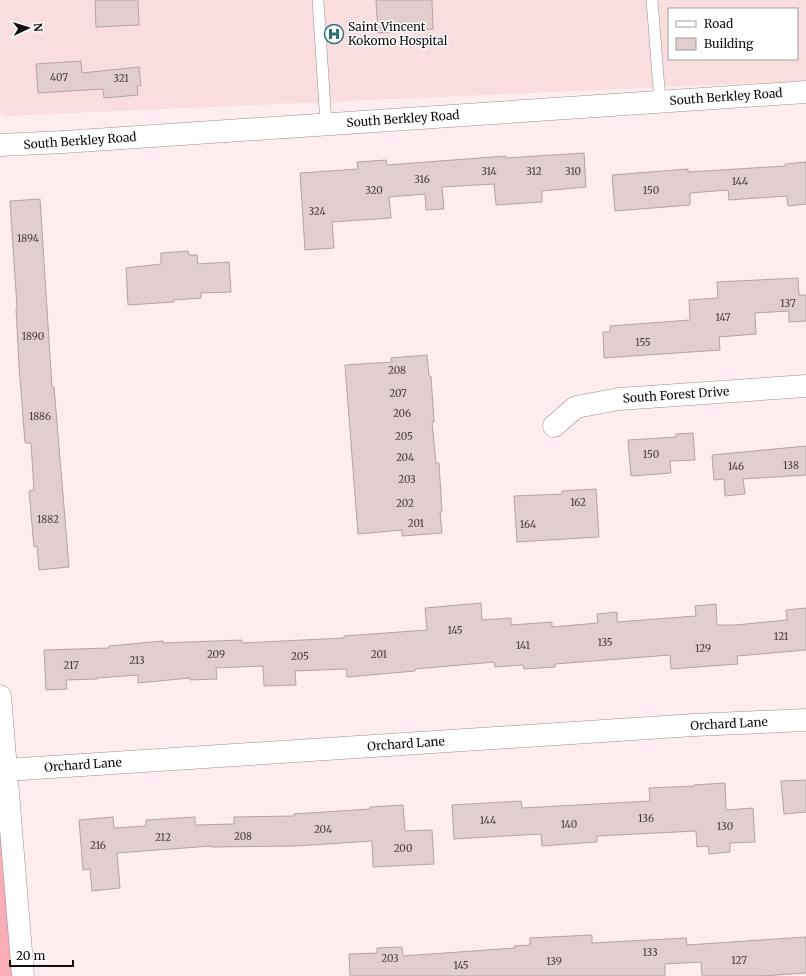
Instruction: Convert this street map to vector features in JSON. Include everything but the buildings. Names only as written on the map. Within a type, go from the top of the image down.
[{"type":"street","name":"South Berkley Road","points":[[0,145],[806,92]]},
{"type":"street","name":"South Forest Drive","points":[[554,426],[576,407],[619,399],[806,386]]},
{"type":"street","points":[[0,696],[23,976]]},
{"type":"street","name":"Orchard Lane","points":[[6,770],[694,725],[806,720]]},
{"type":"lane","points":[[318,0],[326,124]]},
{"type":"lane","points":[[652,0],[660,101]]},
{"type":"shaded area","name":"Saint Vincent Kokomo Hospital","points":[[0,0],[806,0],[806,81],[5,116],[0,113]]},
{"type":"shaded area","points":[[0,805],[13,976],[0,976]]},
{"type":"place","name":"Saint Vincent Kokomo Hospital","points":[[334,34]]}]
